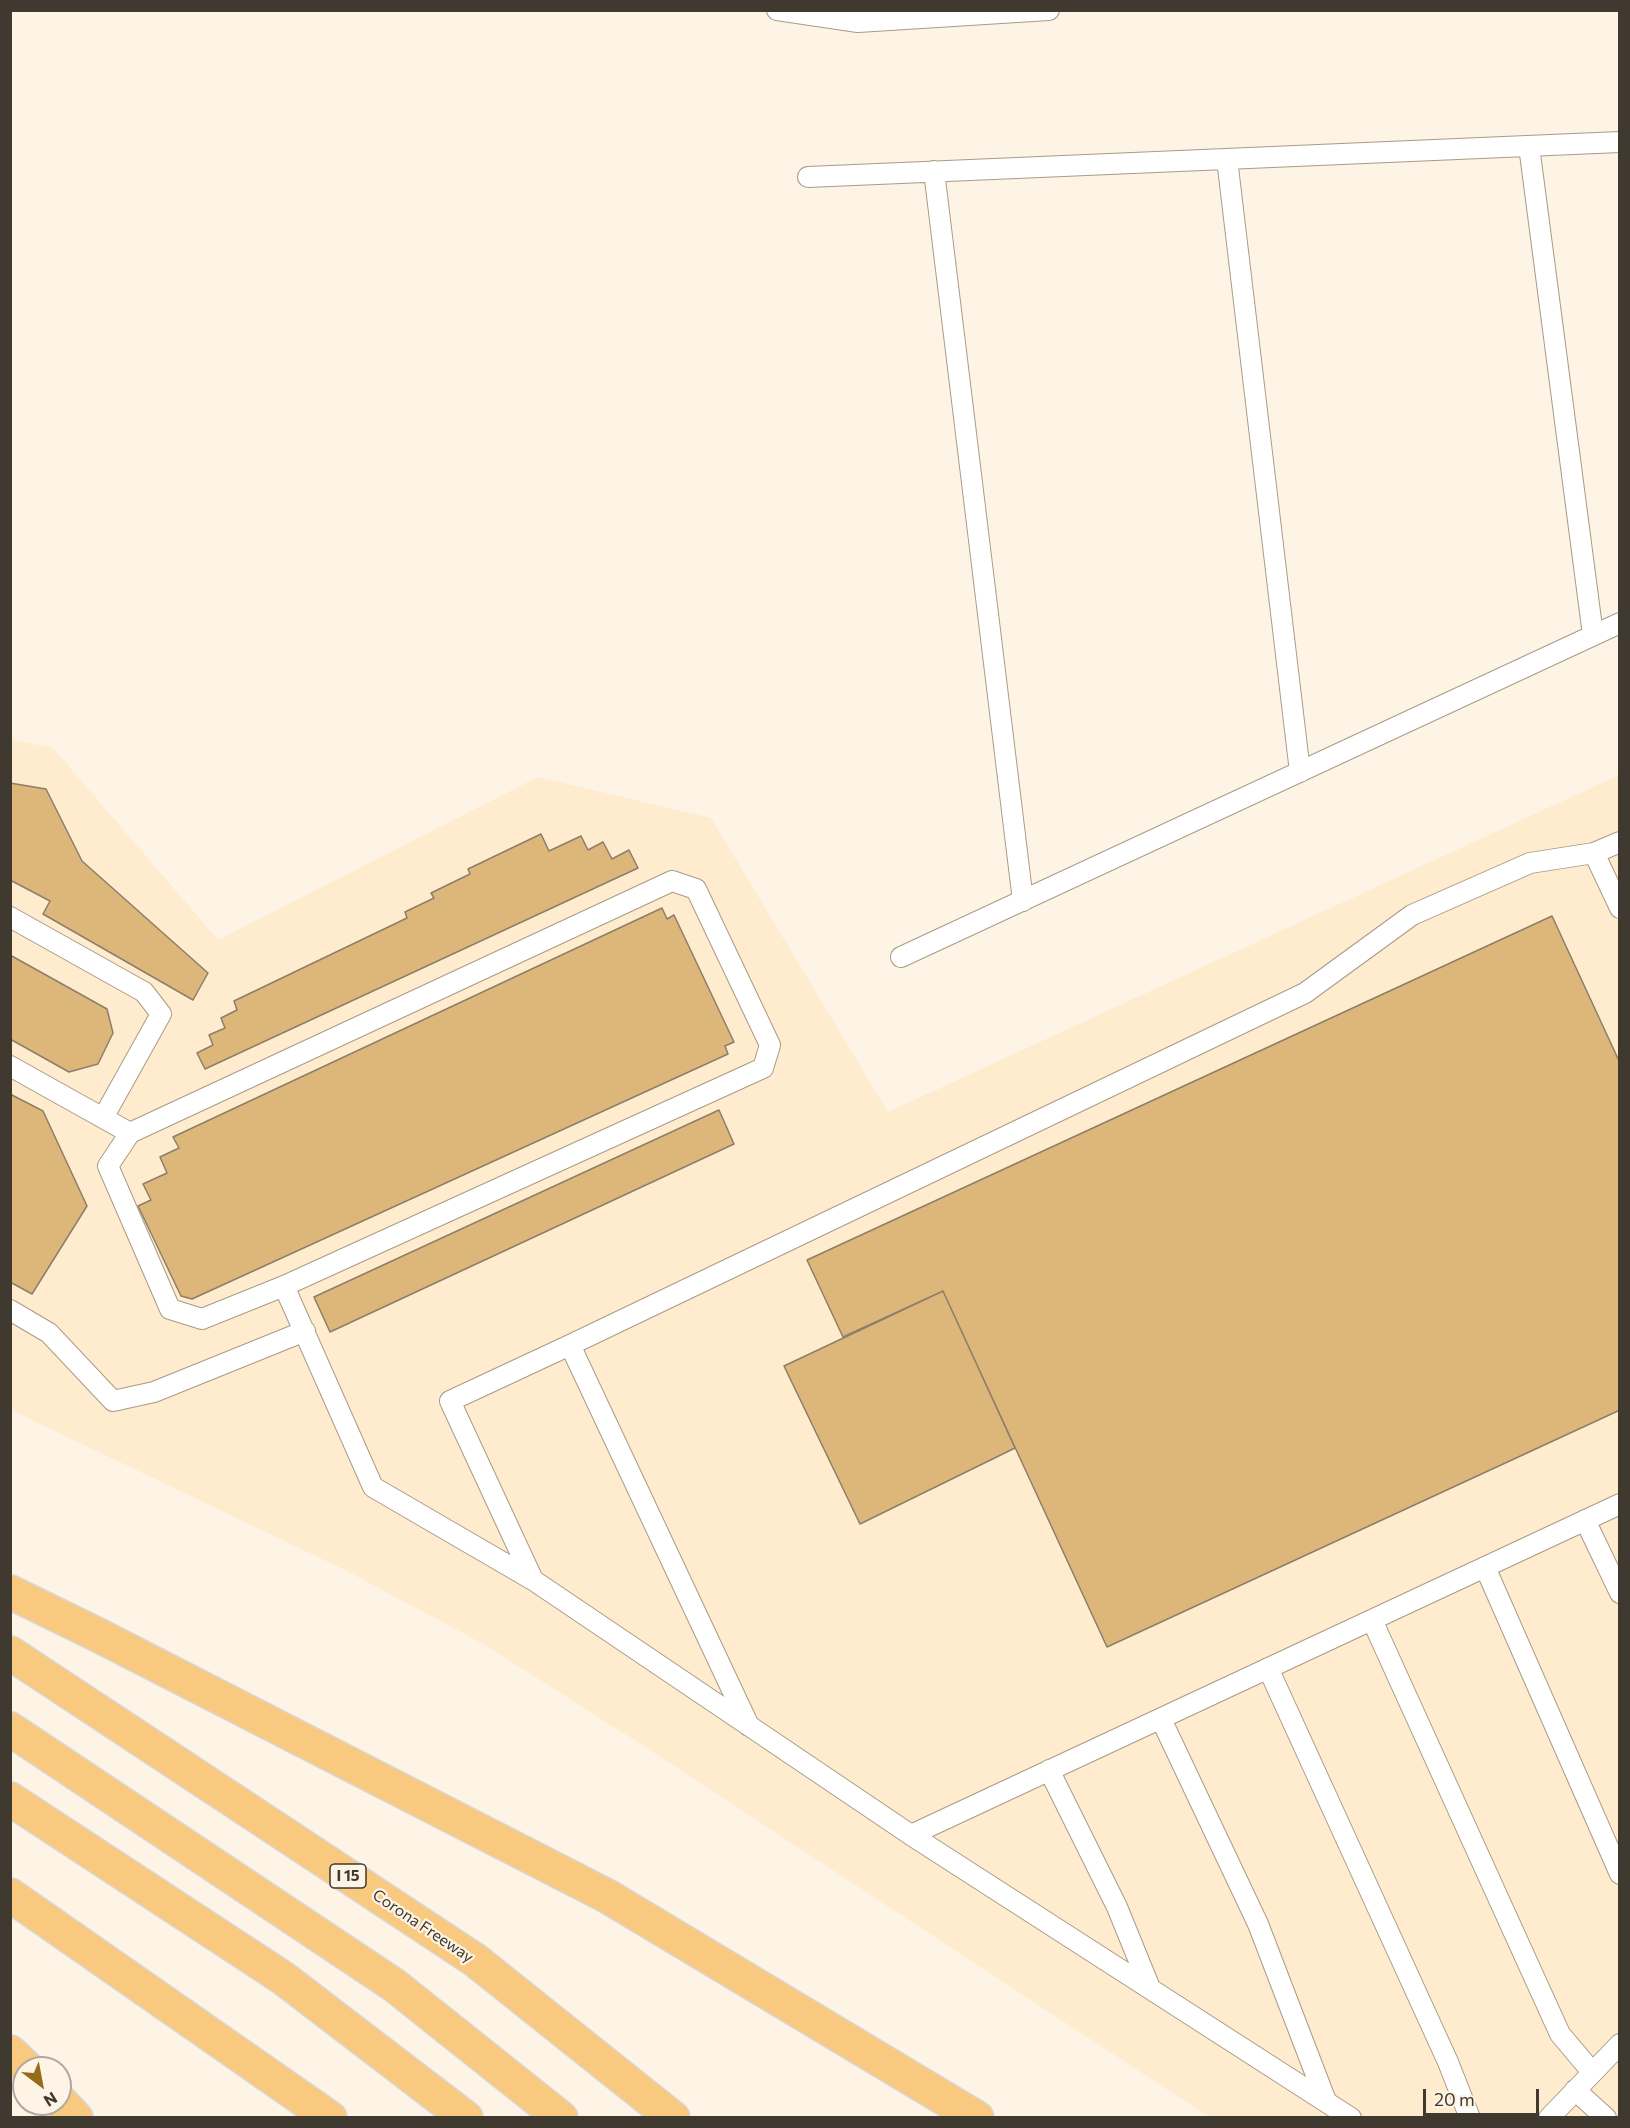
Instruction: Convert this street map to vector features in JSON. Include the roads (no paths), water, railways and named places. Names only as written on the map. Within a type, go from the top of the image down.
[{"type":"highway","points":[[10,1592],[607,1896],[977,2118]]},
{"type":"highway","name":"Corona Freeway","points":[[10,1653],[475,1960],[673,2118]]},
{"type":"highway","points":[[10,1728],[394,1985],[561,2118]]},
{"type":"highway","points":[[10,1799],[283,1978],[466,2118]]},
{"type":"highway","points":[[10,1895],[330,2118]]},
{"type":"lane","points":[[777,10],[858,22],[1049,10]]},
{"type":"lane","points":[[808,177],[1620,142]]},
{"type":"lane","points":[[1529,146],[1593,636]]},
{"type":"lane","points":[[1227,159],[1300,772]]},
{"type":"lane","points":[[934,171],[1023,901]]},
{"type":"lane","points":[[901,957],[1620,623]]},
{"type":"lane","points":[[533,1580],[450,1401],[1305,993],[1412,915],[1530,863],[1594,853],[1620,842]]},
{"type":"lane","points":[[1594,853],[1620,908]]},
{"type":"lane","points":[[672,882],[696,889],[770,1046],[763,1068],[284,1286],[202,1318],[170,1310],[108,1166],[130,1133],[672,882]]},
{"type":"lane","points":[[10,917],[144,992],[161,1014],[103,1118]]},
{"type":"lane","points":[[10,1066],[130,1133]]},
{"type":"lane","points":[[284,1286],[374,1487],[533,1580],[911,1835],[1351,2118]]},
{"type":"lane","points":[[10,1310],[49,1333],[113,1401],[154,1392],[305,1331]]},
{"type":"lane","points":[[570,1345],[749,1726]]},
{"type":"lane","points":[[911,1835],[1620,1504]]},
{"type":"lane","points":[[1585,1520],[1620,1593]]},
{"type":"lane","points":[[1485,1567],[1620,1874]]},
{"type":"lane","points":[[1372,1620],[1560,2034],[1592,2072]]},
{"type":"lane","points":[[1268,1668],[1448,2062],[1470,2118]]},
{"type":"lane","points":[[1161,1719],[1258,1924],[1326,2101]]},
{"type":"lane","points":[[1049,1770],[1117,1907],[1150,1988]]},
{"type":"lane","points":[[1549,2118],[1620,2044]]},
{"type":"lane","points":[[1575,2090],[1606,2118]]}]
